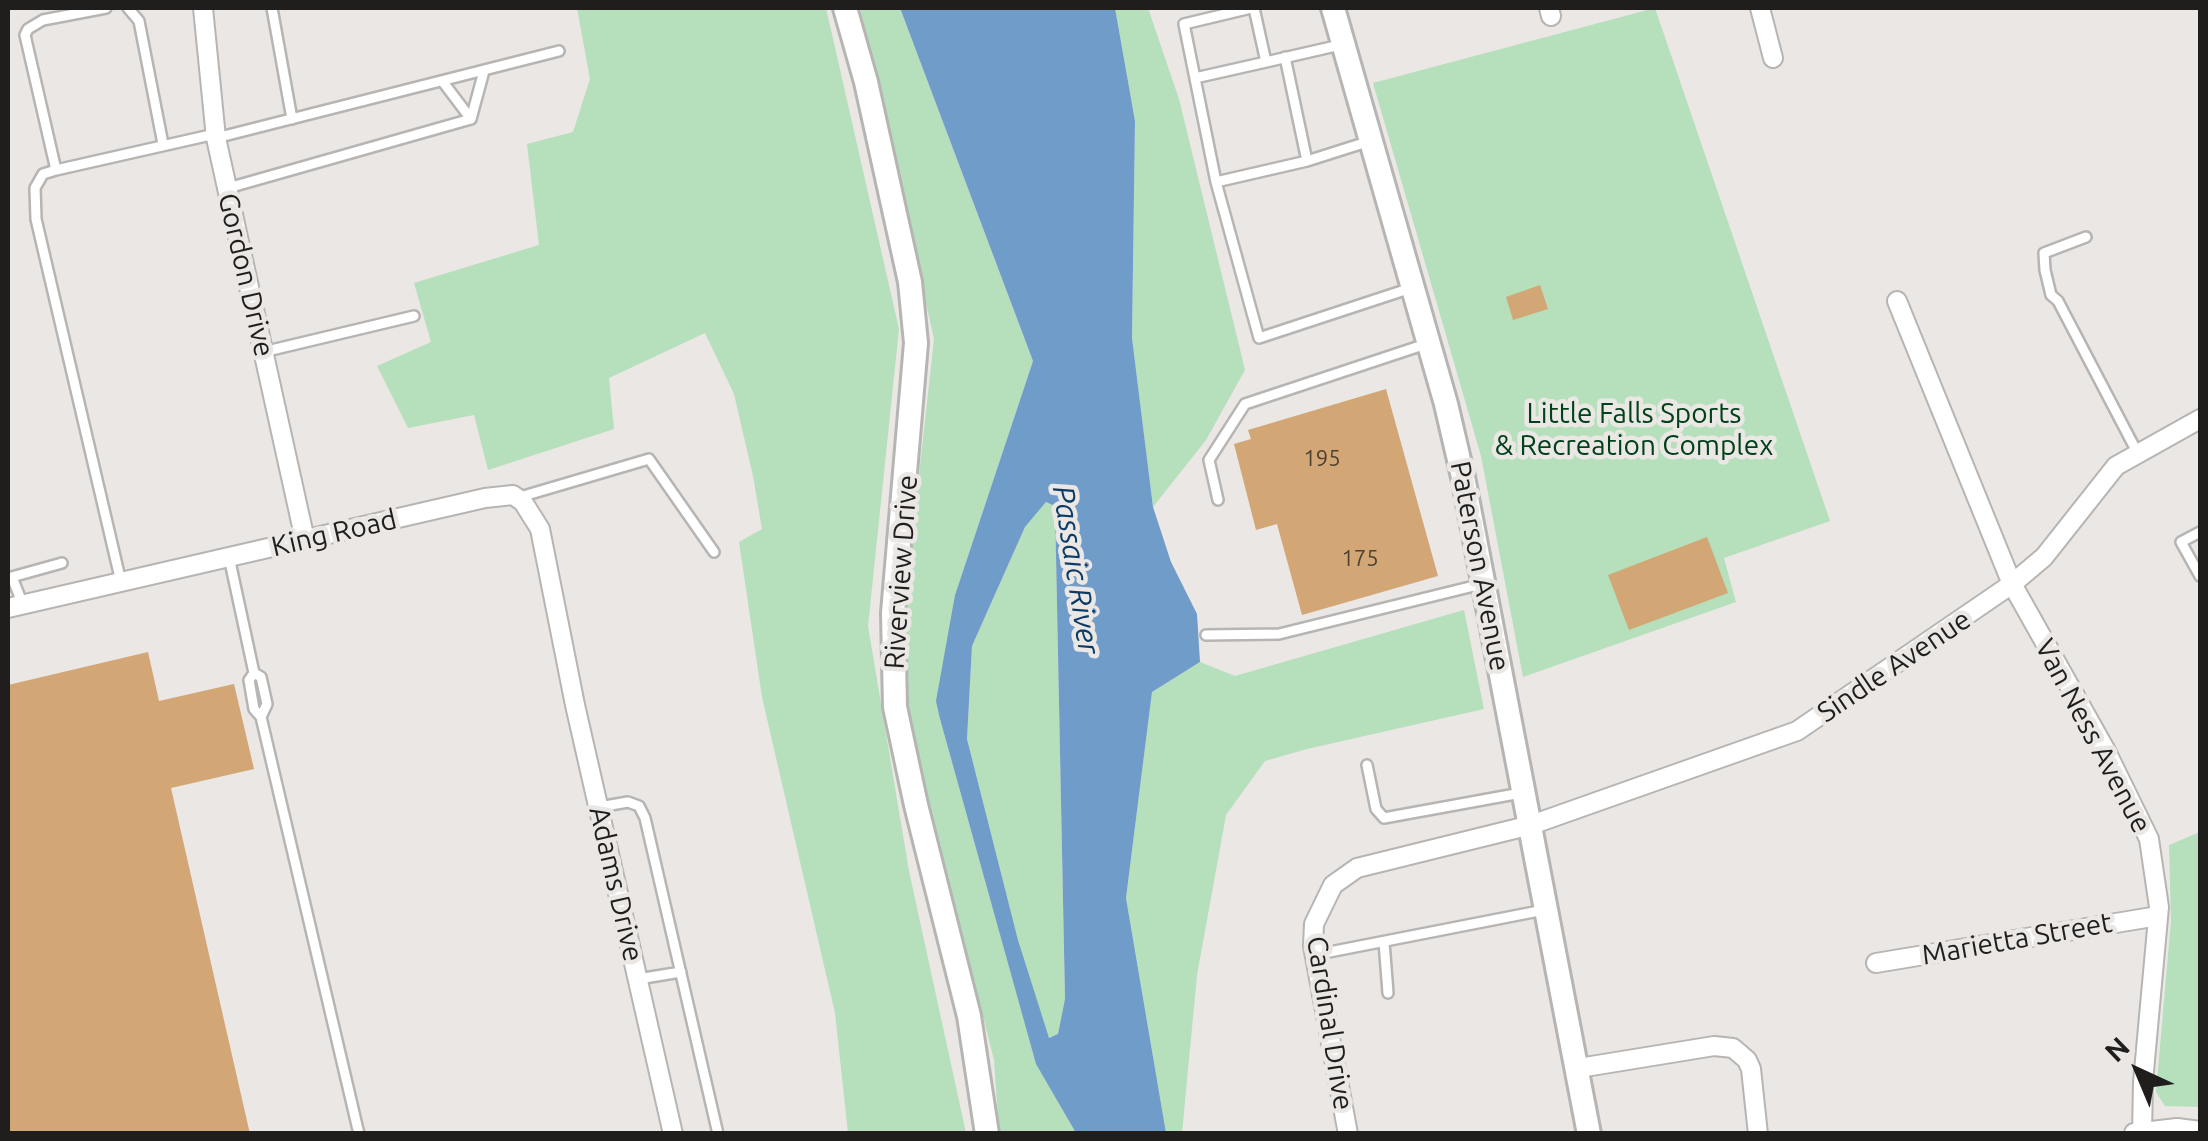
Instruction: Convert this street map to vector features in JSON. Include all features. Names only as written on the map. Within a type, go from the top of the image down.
[{"type":"main road","name":"Riverview Drive","points":[[845,8],[866,82],[910,282],[916,343],[892,613],[895,706],[969,1016],[987,1134]]},
{"type":"main road","name":"Paterson Avenue","points":[[1333,8],[1451,422],[1589,1134]]},
{"type":"street","name":"Gordon Drive","points":[[203,8],[216,136],[305,540]]},
{"type":"street","points":[[1760,8],[1773,58]]},
{"type":"street","name":"Van Ness Avenue","points":[[1898,301],[2012,584],[2106,751],[2143,826],[2155,872],[2158,916],[2139,1133]]},
{"type":"street","name":"Sindle Avenue","points":[[1531,825],[1797,731],[2012,584],[2044,557],[2116,466],[2200,419]]},
{"type":"street","name":"King Road","points":[[15,607],[485,498],[518,498]]},
{"type":"street","name":"Adams Drive","points":[[518,498],[532,512],[540,530],[598,808],[673,1134]]},
{"type":"street","name":"Cardinal Drive","points":[[1348,1134],[1314,955],[1314,924],[1333,885],[1356,868],[1531,825]]},
{"type":"street","name":"Marietta Street","points":[[1876,963],[2158,916]]},
{"type":"street","points":[[1579,1068],[1714,1046],[1733,1048],[1751,1069],[1758,1134]]},
{"type":"street","points":[[2139,1133],[2176,1128],[2200,1131]]},
{"type":"lane","points":[[56,170],[26,35],[28,29],[43,20],[106,8]]},
{"type":"lane","points":[[128,8],[139,22],[163,144]]},
{"type":"lane","points":[[272,8],[292,119]]},
{"type":"lane","points":[[1266,62],[1252,8],[1184,24],[1216,182],[1259,338],[1413,287]]},
{"type":"lane","points":[[1195,78],[1343,44]]},
{"type":"lane","points":[[122,583],[36,219],[34,199],[43,174],[163,144],[292,119],[559,51]]},
{"type":"lane","points":[[1286,56],[1307,161]]},
{"type":"lane","points":[[471,119],[484,71]]},
{"type":"lane","points":[[443,82],[471,119]]},
{"type":"lane","points":[[226,188],[471,119]]},
{"type":"lane","points":[[1216,182],[1307,161],[1370,140]]},
{"type":"lane","points":[[2086,237],[2044,253],[2044,270],[2051,295],[2058,301],[2137,452]]},
{"type":"lane","points":[[263,352],[414,316]]},
{"type":"lane","points":[[1218,500],[1209,460],[1246,404],[1429,344]]},
{"type":"lane","points":[[518,498],[648,459],[714,552]]},
{"type":"lane","points":[[2200,532],[2181,542],[2200,576]]},
{"type":"lane","points":[[229,558],[254,673],[249,680],[254,709],[261,718],[359,1134]]},
{"type":"lane","points":[[15,607],[10,578],[62,563]]},
{"type":"lane","points":[[1206,635],[1279,634],[1484,583]]},
{"type":"lane","points":[[1366,765],[1376,809],[1384,818],[1524,792]]},
{"type":"lane","points":[[598,808],[628,802],[638,806],[645,818],[718,1134]]},
{"type":"lane","points":[[1314,955],[1547,910]]},
{"type":"lane","points":[[1384,942],[1388,993]]},
{"type":"lane","points":[[638,979],[680,972]]},
{"type":"green space","points":[[577,8],[826,8],[899,329],[868,626],[909,871],[966,1133],[848,1133],[835,1013],[762,697],[739,542],[762,529],[753,476],[734,394],[705,333],[609,378],[614,429],[488,470],[474,415],[408,428],[377,366],[431,342],[414,283],[539,245],[527,144],[573,132],[590,79]]},
{"type":"green space","points":[[860,8],[900,8],[1033,361],[955,595],[940,719],[1036,1063],[1076,1133],[999,1133],[994,1060],[913,738],[900,648],[934,339]]},
{"type":"green space","points":[[1115,8],[1148,8],[1179,99],[1245,370],[1206,440],[1153,507],[1132,338],[1135,121]]},
{"type":"green space","name":"Little Falls Sports & Recreation Complex","points":[[1655,8],[1830,521],[1724,558],[1736,602],[1523,677],[1481,456],[1373,83]]},
{"type":"green space","points":[[1046,502],[1055,505],[1065,1000],[1058,1035],[1048,1038],[1018,940],[967,739],[972,646],[1025,527]]},
{"type":"green space","points":[[1464,610],[1484,709],[1265,761],[1226,815],[1197,975],[1182,1133],[1166,1133],[1126,898],[1152,692],[1200,662],[1235,676]]},
{"type":"green space","points":[[2200,832],[2200,1107],[2165,1106],[2156,1092],[2171,921],[2169,845]]},
{"type":"water","name":"Passaic River","points":[[900,8],[1115,8],[1135,121],[1132,338],[1153,507],[1171,562],[1197,614],[1200,662],[1152,692],[1126,898],[1166,1133],[1076,1133],[1036,1064],[936,701],[955,595],[1033,361]],"holes":[[[1046,502],[1055,506],[1065,999],[1058,1034],[1049,1038],[1018,940],[967,739],[972,646],[1025,527]]]},
{"type":"building","points":[[1540,285],[1548,309],[1513,320],[1506,297]]},
{"type":"building","points":[[1386,389],[1438,576],[1302,615],[1277,524],[1256,530],[1234,444],[1251,439],[1248,430]]},
{"type":"building","points":[[1707,537],[1728,593],[1629,630],[1608,575]]},
{"type":"building","points":[[148,652],[159,701],[234,684],[254,769],[171,788],[250,1134],[8,1134],[8,685]]}]
